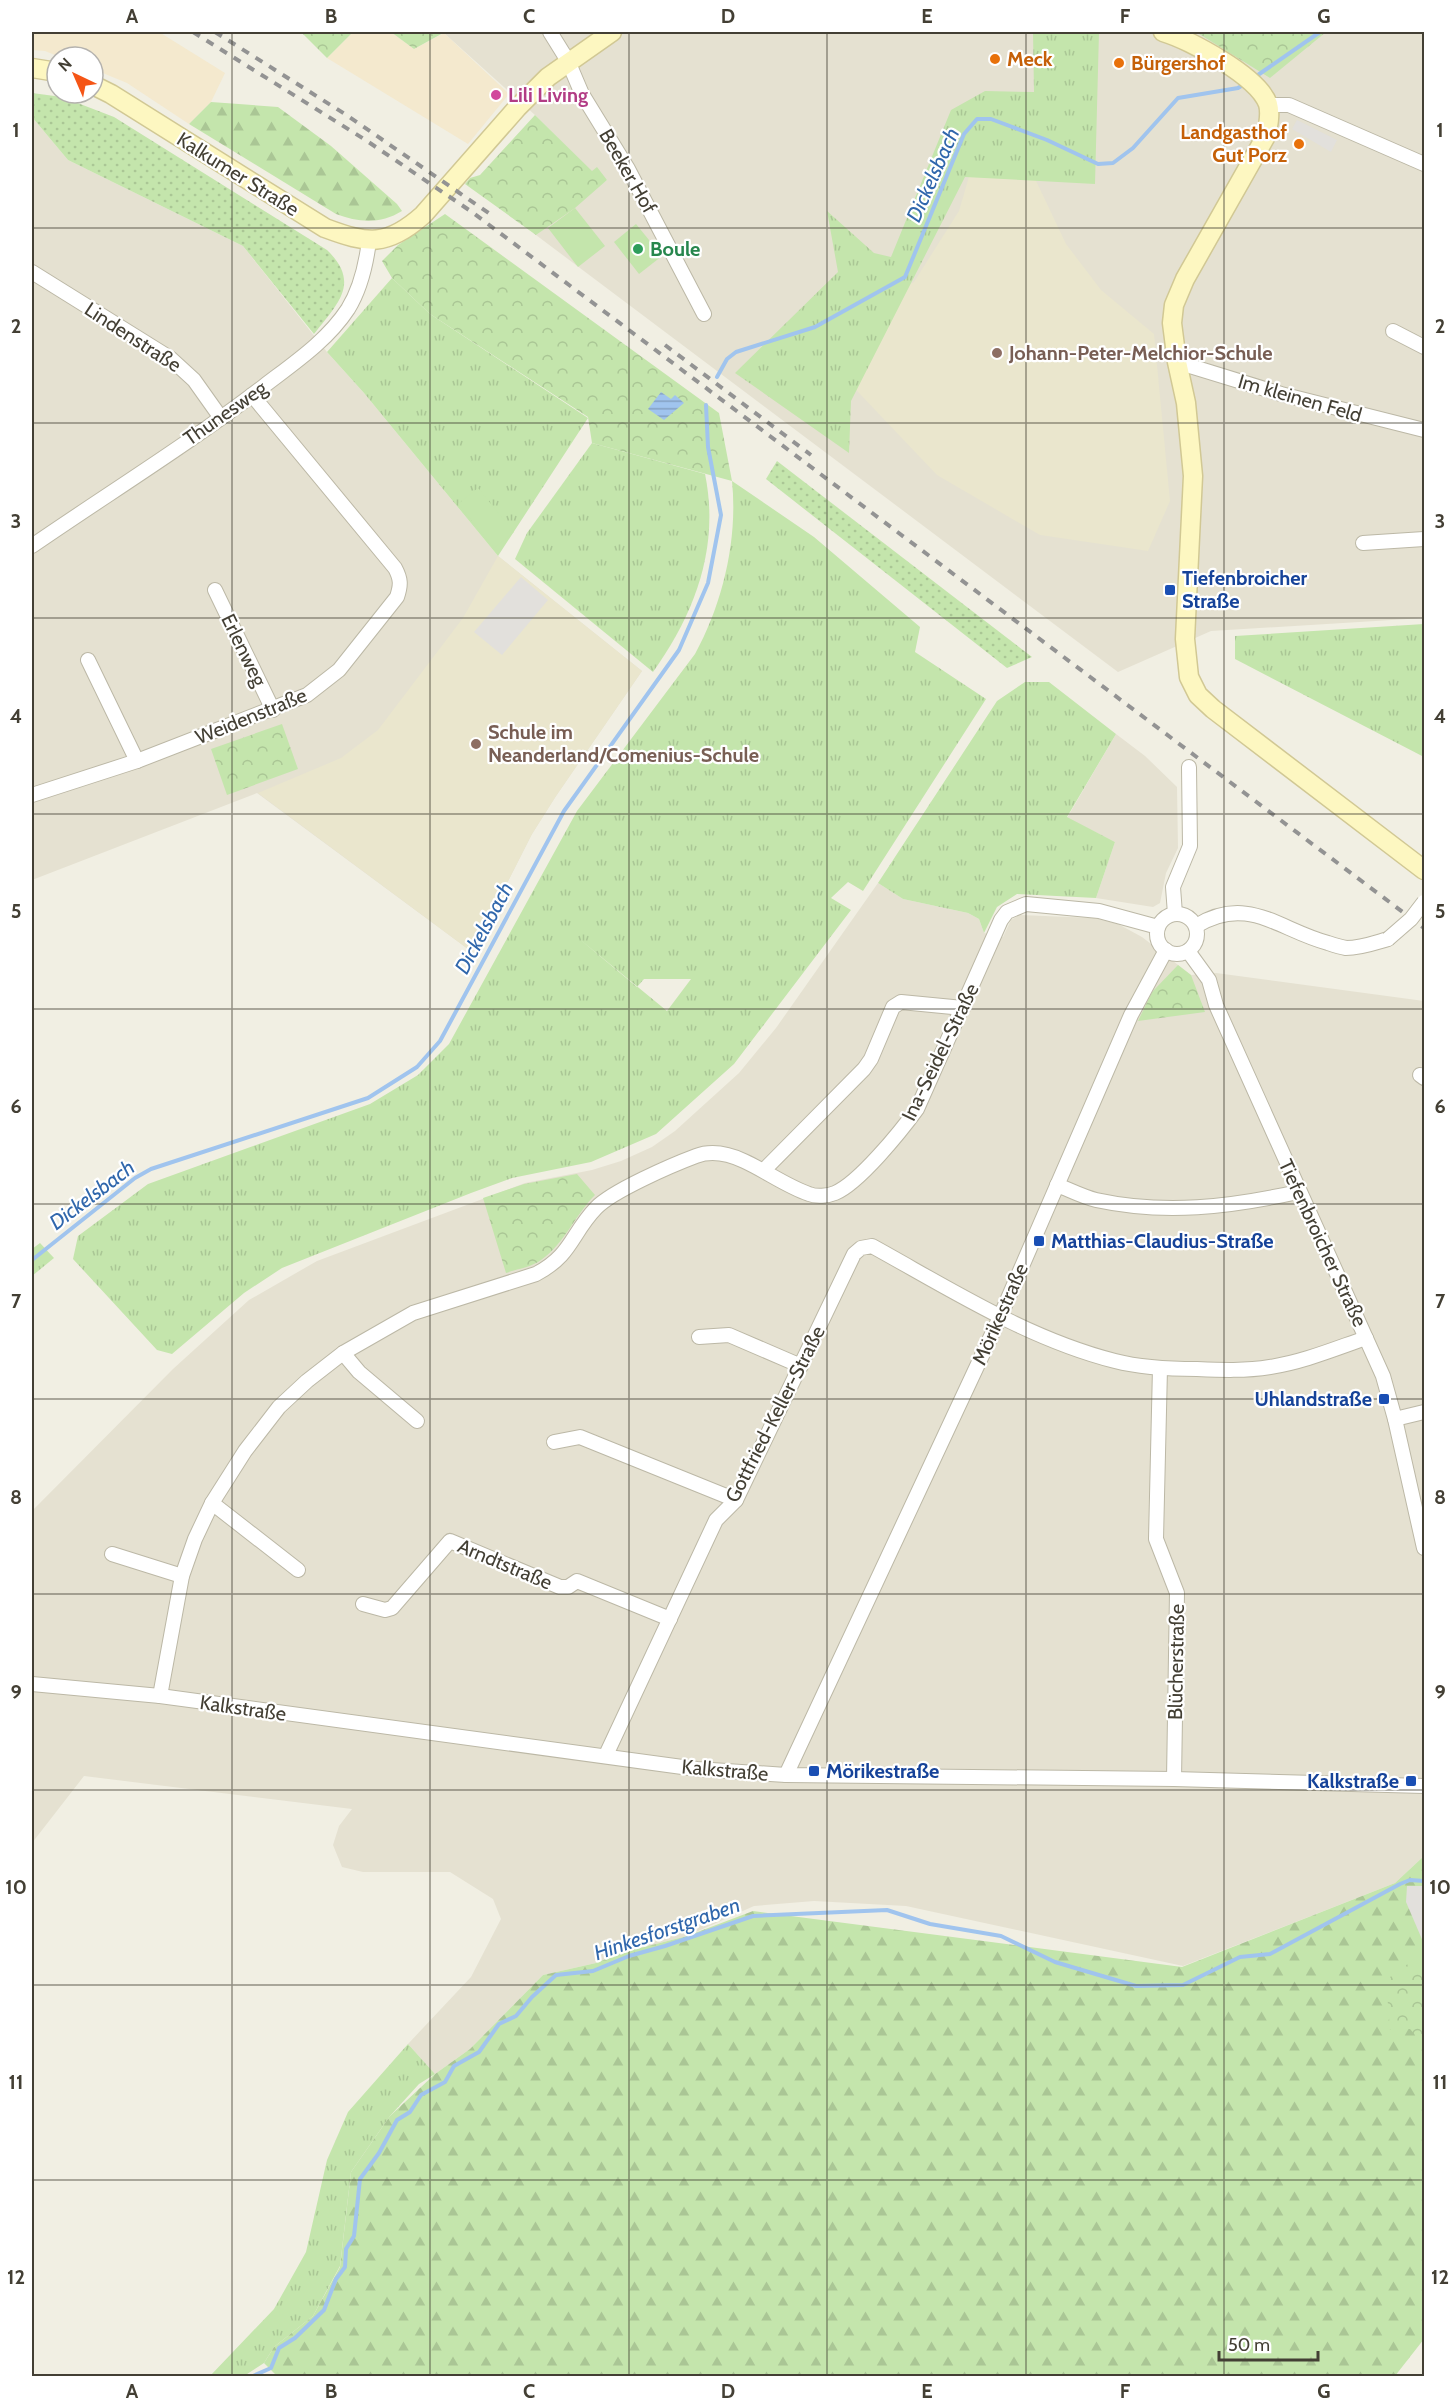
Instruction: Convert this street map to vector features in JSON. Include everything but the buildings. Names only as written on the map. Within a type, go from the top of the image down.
[{"type":"main road","points":[[568,61],[612,32]]},
{"type":"main road","points":[[1163,32],[1184,38],[1238,73],[1264,98],[1269,120],[1266,136],[1185,279],[1174,305],[1172,323],[1186,403],[1193,476],[1185,639],[1189,677],[1198,695],[1213,709],[1425,870]]},
{"type":"main road","name":"Kalkumer Straße","points":[[105,91],[325,228],[351,238],[369,240],[390,238],[406,230],[423,215],[517,108],[568,61]]},
{"type":"street","name":"Beeker Hof","points":[[550,32],[568,61],[582,94],[628,169],[704,314]]},
{"type":"street","points":[[1264,98],[1289,105],[1425,164]]},
{"type":"street","name":"Thunesweg","points":[[32,546],[221,418],[312,349],[347,310],[357,293],[366,267],[369,240]]},
{"type":"street","name":"Lindenstraße","points":[[32,272],[170,358],[194,380],[221,418]]},
{"type":"street","points":[[1392,331],[1425,347]]},
{"type":"street","name":"Im kleinen Feld","points":[[1177,362],[1291,397],[1425,430]]},
{"type":"street","name":"Weidenstraße","points":[[32,795],[137,761],[307,695],[339,670],[397,597],[401,585],[400,576],[395,568],[252,395]]},
{"type":"street","points":[[1363,543],[1425,539]]},
{"type":"street","name":"Erlenweg","points":[[215,590],[273,710]]},
{"type":"street","points":[[88,660],[137,761]]},
{"type":"street","points":[[1175,914],[1173,887],[1190,846],[1189,767]]},
{"type":"street","points":[[1196,926],[1211,916],[1257,914],[1317,940],[1345,948],[1388,939],[1412,919],[1425,902]]},
{"type":"street","name":"Ina-Seidel-Straße","points":[[160,1696],[182,1576],[195,1539],[212,1503],[245,1451],[279,1407],[307,1381],[343,1353],[412,1313],[536,1274],[549,1267],[563,1255],[595,1209],[608,1196],[698,1155],[716,1152],[732,1156],[810,1195],[825,1196],[836,1193],[849,1184],[898,1135],[917,1109],[1001,920],[1007,912],[1026,904],[1099,910],[1158,927]]},
{"type":"street","points":[[1175,914],[1191,919],[1196,926],[1195,944],[1188,951],[1180,954],[1166,950],[1160,944],[1157,936],[1158,927],[1168,916],[1175,914]]},
{"type":"street","name":"Mörikestraße","points":[[786,1775],[1000,1317],[1131,1015],[1166,950]]},
{"type":"street","name":"Tiefenbroicher Straße","points":[[1188,951],[1209,980],[1216,1005],[1298,1192],[1383,1376],[1425,1548]]},
{"type":"street","points":[[764,1170],[864,1069],[871,1059],[893,1007],[901,1002],[963,1008]]},
{"type":"street","points":[[1057,1185],[1094,1200],[1168,1209],[1220,1207],[1298,1192]]},
{"type":"street","name":"Gottfried-Keller-Straße","points":[[606,1755],[716,1520],[736,1500],[854,1254],[864,1247],[872,1246],[1000,1317]]},
{"type":"street","points":[[1000,1317],[1076,1350],[1117,1362],[1160,1368],[1234,1370],[1270,1367],[1305,1360],[1366,1338]]},
{"type":"street","points":[[699,1337],[729,1335],[801,1366]]},
{"type":"street","points":[[343,1353],[358,1372],[417,1421]]},
{"type":"street","name":"Blücherstraße","points":[[1160,1368],[1156,1539],[1177,1593],[1174,1779]]},
{"type":"street","points":[[1395,1419],[1425,1412]]},
{"type":"street","points":[[554,1442],[580,1437],[736,1500]]},
{"type":"street","points":[[212,1503],[298,1570]]},
{"type":"street","name":"Arndtstraße","points":[[363,1604],[385,1610],[392,1608],[450,1540],[560,1587],[568,1587],[576,1581],[670,1619]]},
{"type":"street","points":[[112,1554],[182,1576]]},
{"type":"street","name":"Kalkstraße","points":[[32,1684],[160,1696],[697,1769],[786,1775],[1174,1779],[1425,1786]]},
{"type":"shaded area","points":[[32,32],[159,32],[225,73],[211,102],[189,124],[127,83],[105,74],[105,45],[45,45],[45,51],[32,50]]},
{"type":"shaded area","points":[[353,32],[391,32],[414,49],[444,33],[509,94],[468,144],[327,58]]},
{"type":"shaded area","points":[[445,32],[1424,32],[1424,618],[1211,631],[1118,672],[536,235],[607,180],[592,172],[535,115]]},
{"type":"shaded area","points":[[32,117],[68,160],[243,246],[327,352],[364,393],[498,556],[642,671],[532,834],[472,952],[257,793],[32,880]]},
{"type":"shaded area","points":[[1297,120],[1337,140],[1331,152],[1292,129]]},
{"type":"shaded area","name":"Johann-Peter-Melchior-Schule","points":[[980,139],[1019,145],[1066,244],[1101,290],[1154,334],[1170,501],[1148,551],[1040,535],[937,475],[840,373],[836,329],[914,282],[959,211]]},
{"type":"shaded area","name":"Schule im Neanderland/Comenius-Schule","points":[[498,556],[642,671],[532,834],[472,952],[258,793],[341,758],[378,730],[463,618]]},
{"type":"shaded area","points":[[521,577],[548,600],[502,655],[474,632]]},
{"type":"shaded area","points":[[1116,734],[1145,756],[1177,787],[1178,848],[1166,873],[1160,903],[1153,907],[1096,898],[1115,842],[1067,818]]},
{"type":"shaded area","points":[[878,883],[903,899],[968,913],[979,919],[984,933],[1003,937],[1011,920],[1020,915],[1094,918],[1118,924],[1142,937],[1191,975],[1216,973],[1424,1001],[1424,1856],[1395,1883],[1183,1966],[906,1906],[814,1901],[754,1906],[687,1936],[621,1953],[596,1963],[543,1975],[470,2049],[435,2074],[408,2044],[471,1977],[501,1919],[493,1899],[450,1872],[363,1872],[342,1867],[333,1845],[339,1826],[352,1809],[84,1776],[32,1843],[32,1511],[173,1369],[249,1300],[317,1261],[525,1183],[592,1170],[621,1161],[652,1147],[675,1131],[739,1073],[776,1028]]},
{"type":"shaded area","points":[[1407,1886],[1424,1886],[1424,1944],[1406,1902]]},
{"type":"green space","points":[[301,32],[353,32],[327,58]]},
{"type":"green space","points":[[391,32],[445,32],[414,49]]},
{"type":"green space","points":[[1033,32],[1099,32],[1095,184],[965,177],[851,401],[849,453],[735,373],[838,272],[827,211],[874,253],[891,257],[951,110],[985,91],[1034,92]]},
{"type":"green space","points":[[1196,32],[1326,32],[1270,78]]},
{"type":"green space","points":[[32,93],[45,95],[45,105],[83,105],[114,117],[327,250],[343,273],[344,283],[338,302],[314,334],[243,246],[68,160],[32,117]]},
{"type":"green space","points":[[211,102],[278,107],[331,146],[402,211],[386,218],[370,221],[336,214],[189,124]]},
{"type":"green space","points":[[535,115],[592,171],[597,167],[607,180],[575,208],[536,235],[465,184],[470,178],[480,175]]},
{"type":"green space","points":[[575,208],[605,246],[578,267],[548,228]]},
{"type":"green space","points":[[445,214],[719,413],[732,481],[592,443],[588,417],[430,314],[392,278],[382,261],[398,245]]},
{"type":"green space","name":"Boule","points":[[636,224],[662,256],[639,274],[614,242]]},
{"type":"green space","points":[[392,278],[430,314],[588,418],[498,556],[364,393],[327,352]]},
{"type":"green space","points":[[592,443],[705,474],[709,501],[709,527],[700,578],[681,626],[653,672],[515,559],[527,533]]},
{"type":"green space","points":[[777,461],[1032,657],[1007,668],[766,479]]},
{"type":"green space","points":[[732,481],[814,537],[920,627],[915,652],[986,699],[863,891],[848,882],[831,898],[851,910],[734,1064],[656,1134],[591,1162],[512,1178],[282,1268],[244,1293],[172,1354],[157,1350],[73,1259],[78,1236],[148,1184],[370,1104],[418,1075],[449,1044],[577,811],[695,654],[721,592],[733,525]],"holes":[[[644,979],[691,979],[667,1011],[637,987]]]},
{"type":"green space","points":[[478,488],[514,532],[494,548],[458,504]]},
{"type":"green space","points":[[1424,624],[1424,757],[1235,659],[1235,636]]},
{"type":"green space","points":[[1025,682],[1049,682],[1116,734],[1067,817],[1115,842],[1096,898],[1017,894],[997,907],[984,933],[979,919],[968,913],[903,899],[878,883],[997,701]]},
{"type":"green space","points":[[282,724],[298,769],[227,795],[211,749]]},
{"type":"green space","points":[[1178,965],[1191,975],[1205,1012],[1138,1021],[1152,992]]},
{"type":"green space","points":[[577,1174],[595,1195],[549,1253],[533,1264],[506,1273],[483,1198],[524,1184]]},
{"type":"green space","points":[[40,1243],[54,1258],[32,1276],[32,1249]]},
{"type":"green space","points":[[1424,1856],[1424,2339],[1395,2376],[277,2376],[264,2363],[274,2347],[313,2316],[340,2267],[351,2172],[390,2116],[435,2074],[470,2049],[543,1975],[596,1963],[621,1953],[687,1936],[753,1911],[1182,1967],[1395,1883]]},
{"type":"green space","points":[[1424,1952],[1424,2045],[1410,2029],[1390,2030],[1386,1980]]},
{"type":"green space","points":[[408,2044],[435,2074],[419,2084],[390,2116],[351,2172],[340,2266],[313,2316],[274,2347],[264,2363],[244,2376],[210,2376],[274,2309],[306,2252],[327,2160],[348,2112]]},
{"type":"water","points":[[661,392],[671,399],[675,395],[684,403],[664,420],[648,409]]},
{"type":"waterway","name":"Dickelsbach","points":[[1255,77],[1320,32]]},
{"type":"waterway","name":"Dickelsbach","points":[[717,377],[727,359],[736,352],[815,327],[905,277],[964,134],[977,119],[991,119],[1047,140],[1098,164],[1113,163],[1133,148],[1178,98],[1238,88],[1246,83]]},
{"type":"waterway","name":"Dickelsbach","points":[[32,1260],[135,1178],[151,1169],[368,1098],[417,1067],[440,1041],[564,811],[679,650],[708,583],[721,515],[708,447],[706,405]]},
{"type":"waterway","name":"Hinkesforstgraben","points":[[253,2376],[271,2368],[279,2348],[295,2338],[324,2310],[336,2279],[345,2267],[346,2249],[354,2236],[360,2179],[379,2153],[397,2120],[410,2112],[421,2095],[445,2082],[454,2066],[479,2052],[499,2024],[516,2016],[532,1997],[556,1975],[593,1971],[629,1956],[753,1916],[887,1910],[930,1924],[1001,1936],[1055,1962],[1136,1986],[1183,1985],[1240,1957],[1270,1954],[1400,1884],[1410,1880],[1424,1881]]},
{"type":"railway","points":[[193,32],[364,139],[472,212],[1424,928]]},
{"type":"railway","points":[[215,32],[348,116],[490,214]]},
{"type":"railway","points":[[665,345],[811,455]]},
{"type":"place","name":"Meck","points":[[995,59]]},
{"type":"place","name":"Bürgershof","points":[[1119,63]]},
{"type":"place","name":"Lili Living","points":[[496,95]]},
{"type":"place","name":"Landgasthof Gut Porz","points":[[1299,144]]},
{"type":"place","name":"Boule","points":[[638,249]]},
{"type":"place","name":"Johann-Peter-Melchior-Schule","points":[[997,353]]},
{"type":"place","name":"Tiefenbroicher Straße","points":[[1170,590]]},
{"type":"place","name":"Schule im Neanderland/Comenius-Schule","points":[[476,744]]},
{"type":"place","name":"Matthias-Claudius-Straße","points":[[1039,1241]]},
{"type":"place","name":"Uhlandstraße","points":[[1384,1399]]},
{"type":"place","name":"Mörikestraße","points":[[814,1771]]},
{"type":"place","name":"Kalkstraße","points":[[1411,1781]]}]
